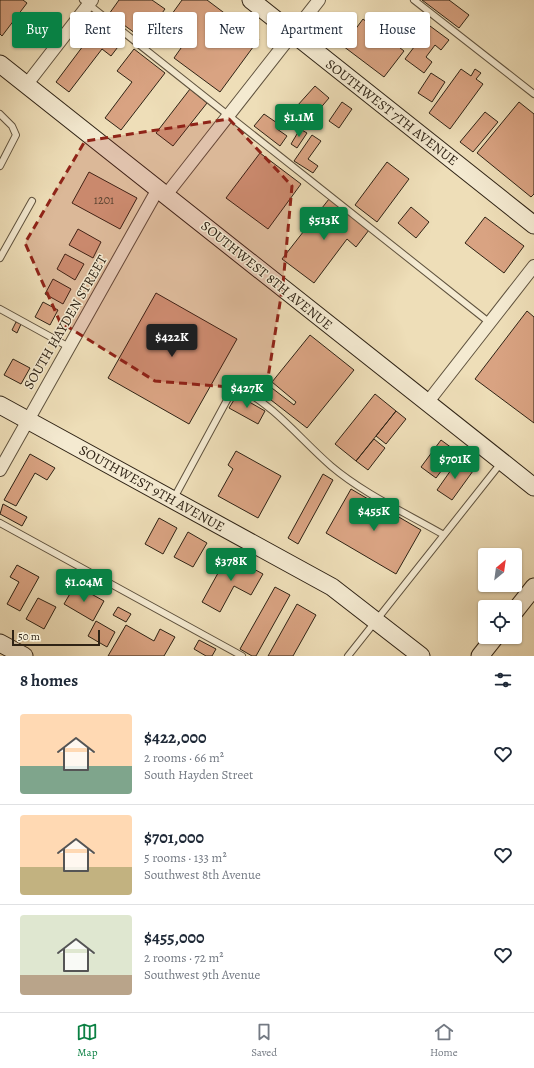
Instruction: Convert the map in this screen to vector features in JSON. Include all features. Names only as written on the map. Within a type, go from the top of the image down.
[{"type":"street","name":"SOUTHWEST 7TH AVENUE","points":[[251,0],[267,13]]},
{"type":"street","name":"SOUTH HAYDEN STREET","points":[[309,12],[318,0]]},
{"type":"street","points":[[27,84],[88,1]]},
{"type":"street","name":"SOUTH HAYDEN STREET","points":[[0,470],[69,347],[162,192],[228,115],[280,48]]},
{"type":"street","name":"SOUTHWEST 7TH AVENUE","points":[[311,48],[534,225]]},
{"type":"street","name":"SOUTHWEST 8TH AVENUE","points":[[0,64],[534,487]]},
{"type":"street","points":[[427,403],[534,266]]},
{"type":"street","name":"SOUTHWEST 9TH AVENUE","points":[[0,405],[332,587],[421,656]]},
{"type":"street","points":[[522,602],[534,587]]},
{"type":"street","points":[[0,643],[24,656]]},
{"type":"street","points":[[480,656],[489,644]]},
{"type":"lane","points":[[414,0],[534,94]]},
{"type":"lane","points":[[88,1],[228,115],[490,323]]},
{"type":"lane","points":[[0,114],[12,126],[16,135],[0,166]]},
{"type":"lane","points":[[0,258],[32,201]]},
{"type":"lane","points":[[0,309],[69,347]]},
{"type":"lane","points":[[173,500],[233,389],[238,388],[259,399],[286,421],[331,465],[354,484],[444,535]]},
{"type":"lane","points":[[348,656],[502,462]]},
{"type":"lane","points":[[0,523],[242,656]]},
{"type":"highlighted area","points":[[229,119],[292,186],[283,284],[266,390],[155,381],[60,322],[25,243],[85,141]]},
{"type":"building","points":[[0,0],[23,0],[27,3],[20,12],[12,12],[12,23],[2,36],[0,34]]},
{"type":"building","points":[[119,0],[152,0],[165,9],[163,12],[133,12],[133,32],[125,26],[125,12],[110,12]]},
{"type":"building","points":[[182,0],[207,0],[223,12],[205,12],[205,48],[252,48],[220,92],[174,58],[181,48],[197,48],[197,12],[173,12]]},
{"type":"building","points":[[422,0],[449,0],[469,15],[459,28]]},
{"type":"building","points":[[363,19],[365,21],[365,48],[400,48],[404,51],[384,77],[346,48],[357,48],[357,27]]},
{"type":"building","points":[[430,26],[449,40],[441,50],[435,45],[426,57],[432,62],[424,73],[405,59],[413,48],[430,48]]},
{"type":"building","points":[[82,48],[117,48],[111,56],[102,49],[69,92],[56,82]]},
{"type":"building","points":[[134,49],[165,73],[121,130],[105,118],[132,82],[117,71]]},
{"type":"building","points":[[461,69],[471,76],[475,69],[481,73],[476,79],[483,84],[450,129],[429,113]]},
{"type":"building","points":[[431,73],[445,82],[432,102],[418,93]]},
{"type":"building","points":[[315,86],[329,98],[312,118],[297,106]]},
{"type":"building","points":[[190,89],[207,103],[173,146],[156,133]]},
{"type":"building","points":[[342,102],[352,109],[339,128],[329,121]]},
{"type":"building","points":[[519,102],[534,114],[534,194],[531,197],[477,153]]},
{"type":"building","points":[[485,112],[498,122],[473,152],[460,142]]},
{"type":"building","points":[[264,114],[280,125],[277,129],[287,136],[280,146],[254,126]]},
{"type":"building","points":[[300,129],[307,133],[297,148],[291,144]]},
{"type":"building","points":[[312,135],[321,141],[308,159],[318,166],[313,173],[294,161]]},
{"type":"building","points":[[260,153],[301,184],[268,229],[226,198]]},
{"type":"building","points":[[387,162],[409,179],[377,222],[355,205]]},
{"type":"building","points":[[89,172],[137,198],[120,229],[72,203]]},
{"type":"building","points":[[329,199],[369,230],[356,247],[347,239],[314,283],[282,259]]},
{"type":"building","points":[[411,207],[429,222],[416,238],[398,223]]},
{"type":"building","points":[[485,217],[524,246],[504,273],[465,243]]},
{"type":"building","points":[[78,229],[101,242],[93,258],[69,245]]},
{"type":"building","points":[[65,254],[84,264],[75,280],[57,269]]},
{"type":"building","points":[[53,279],[71,289],[63,304],[45,294]]},
{"type":"building","points":[[156,293],[237,339],[189,424],[108,378]]},
{"type":"building","points":[[43,302],[58,310],[50,325],[35,317]]},
{"type":"building","points":[[527,311],[534,317],[534,423],[475,379]]},
{"type":"building","points":[[16,322],[21,324],[17,333],[12,330]]},
{"type":"building","points":[[310,335],[354,370],[307,428],[262,393],[268,385],[294,405],[296,402],[272,382]]},
{"type":"building","points":[[13,359],[30,368],[21,384],[4,375]]},
{"type":"building","points":[[375,394],[396,411],[356,461],[335,444]]},
{"type":"building","points":[[237,395],[265,411],[258,424],[229,408]]},
{"type":"building","points":[[396,411],[406,419],[386,444],[376,436]]},
{"type":"building","points":[[374,439],[385,448],[368,470],[356,461]]},
{"type":"building","points":[[441,440],[456,451],[436,478],[421,467]]},
{"type":"building","points":[[236,451],[281,476],[258,518],[218,496],[233,469],[228,465]]},
{"type":"building","points":[[30,454],[55,468],[47,480],[35,473],[16,506],[4,500]]},
{"type":"building","points":[[458,460],[473,471],[452,500],[437,490]]},
{"type":"building","points":[[323,474],[333,480],[298,544],[288,538]]},
{"type":"building","points":[[351,489],[421,530],[396,574],[326,533]]},
{"type":"building","points":[[3,504],[27,517],[22,526],[0,514]]},
{"type":"building","points":[[159,518],[177,528],[163,554],[145,544]]},
{"type":"building","points":[[188,532],[207,543],[193,567],[174,557]]},
{"type":"building","points":[[228,555],[263,574],[251,595],[234,586],[220,612],[202,602]]},
{"type":"building","points":[[17,565],[39,577],[20,611],[7,604],[19,582],[10,577]]},
{"type":"building","points":[[75,585],[104,601],[93,621],[64,604]]},
{"type":"building","points":[[275,587],[290,595],[256,656],[252,656],[240,649]]},
{"type":"building","points":[[38,598],[56,607],[44,629],[26,619]]},
{"type":"building","points":[[297,604],[316,615],[293,656],[268,656]]},
{"type":"building","points":[[118,607],[131,614],[126,622],[113,615]]},
{"type":"building","points":[[96,621],[115,632],[107,647],[88,636]]},
{"type":"building","points":[[126,625],[154,641],[160,629],[175,637],[164,656],[108,656]]},
{"type":"building","points":[[199,640],[216,649],[212,656],[206,656],[194,649]]}]
